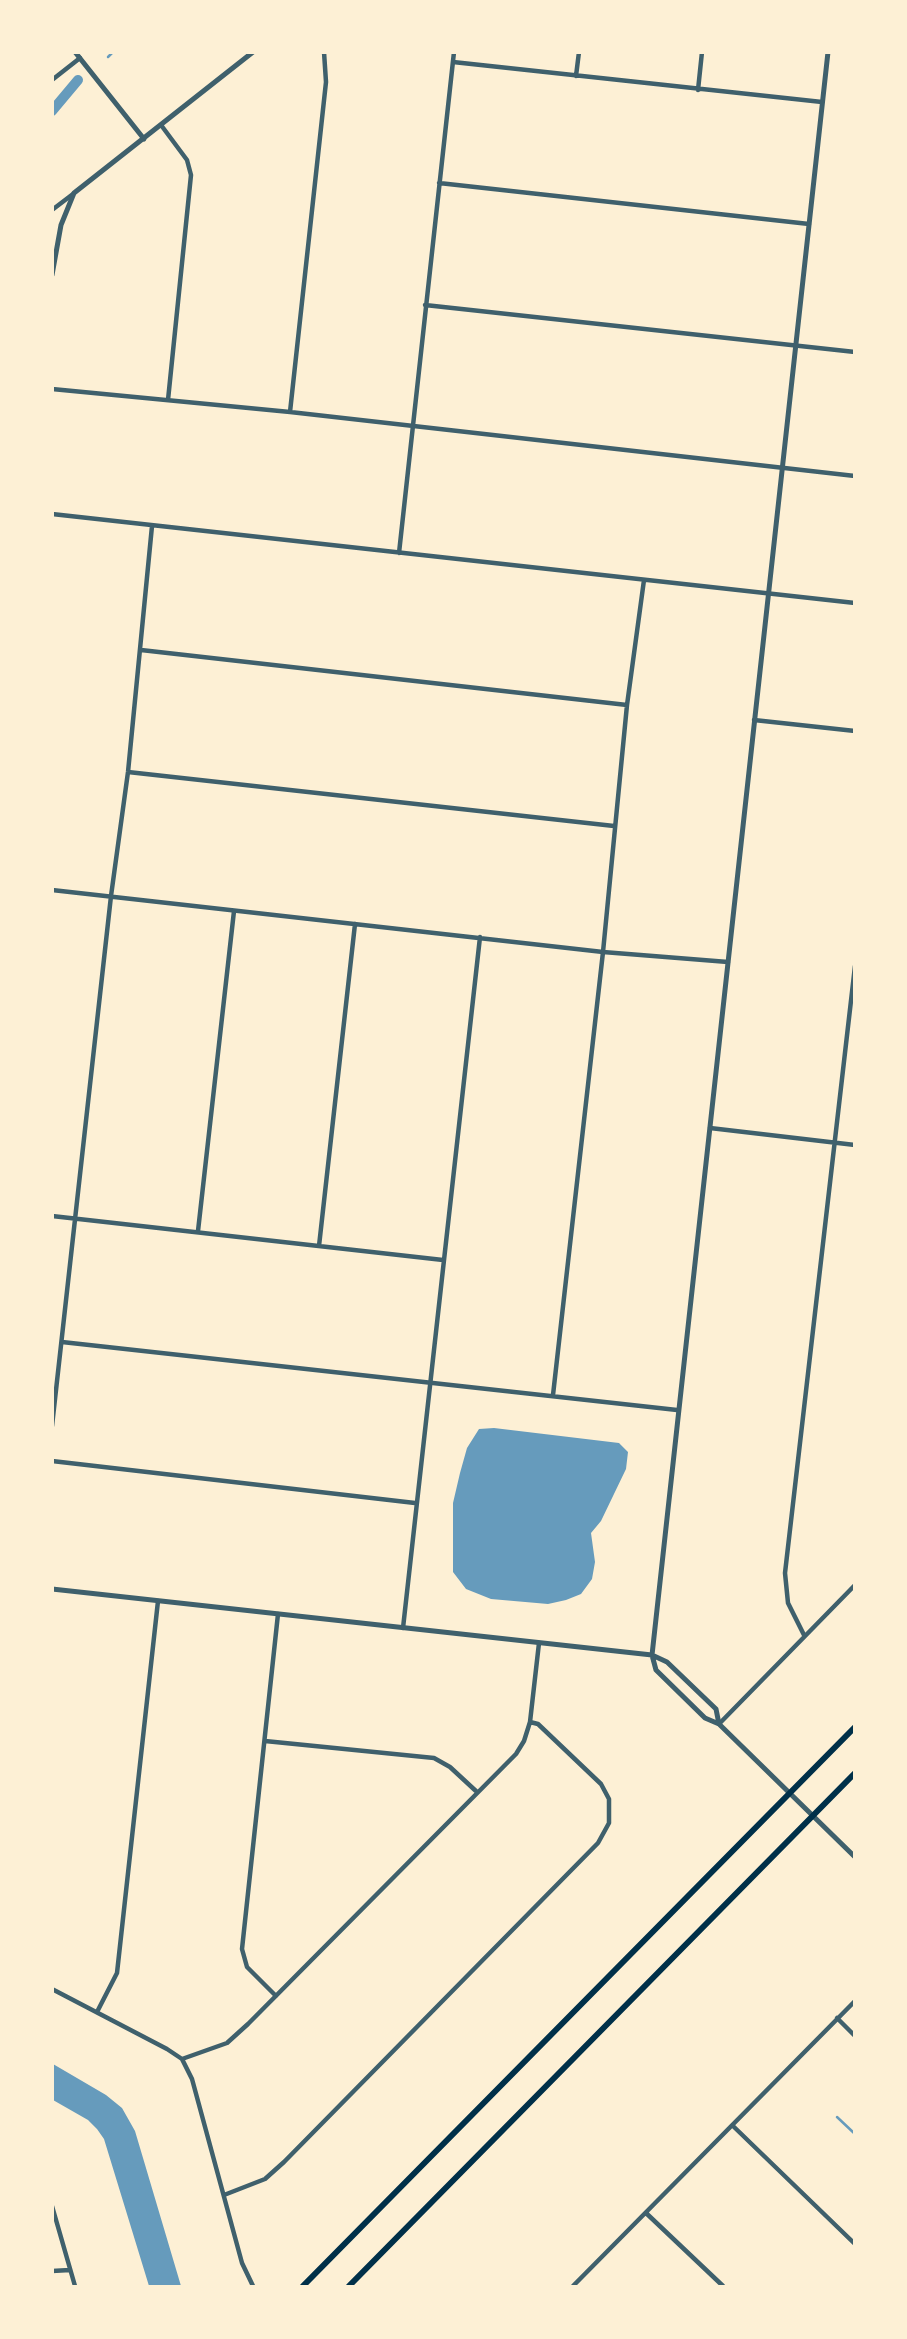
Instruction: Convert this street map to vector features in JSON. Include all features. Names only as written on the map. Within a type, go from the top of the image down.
[{"type":"main road","points":[[303,2287],[855,1727]]},
{"type":"main road","points":[[349,2287],[855,1773]]},
{"type":"street","points":[[52,210],[253,52]]},
{"type":"street","points":[[290,412],[326,82],[324,52]]},
{"type":"street","points":[[398,553],[454,52]]},
{"type":"street","points":[[576,76],[579,52]]},
{"type":"street","points":[[698,90],[702,52]]},
{"type":"street","points":[[828,52],[652,1655],[656,1670],[705,1718],[719,1724],[855,1857]]},
{"type":"street","points":[[52,80],[78,55],[145,139]]},
{"type":"street","points":[[453,62],[822,102]]},
{"type":"street","points":[[161,125],[187,160],[191,175],[168,400]]},
{"type":"street","points":[[439,183],[809,224]]},
{"type":"street","points":[[52,275],[54,252],[61,225],[74,193]]},
{"type":"street","points":[[425,305],[855,352]]},
{"type":"street","points":[[52,389],[290,412],[855,476]]},
{"type":"street","points":[[52,514],[855,603]]},
{"type":"street","points":[[52,1426],[111,896],[128,772],[152,526]]},
{"type":"street","points":[[553,1395],[603,952],[627,705],[644,580]]},
{"type":"street","points":[[141,650],[627,705]]},
{"type":"street","points":[[754,720],[855,731]]},
{"type":"street","points":[[128,772],[614,826]]},
{"type":"street","points":[[52,890],[603,952],[728,962]]},
{"type":"street","points":[[198,1231],[234,911]]},
{"type":"street","points":[[319,1246],[355,924]]},
{"type":"street","points":[[403,1628],[480,937]]},
{"type":"street","points":[[804,1635],[788,1603],[785,1573],[855,967]]},
{"type":"street","points":[[710,1128],[855,1145]]},
{"type":"street","points":[[52,1216],[443,1260]]},
{"type":"street","points":[[62,1342],[677,1410]]},
{"type":"street","points":[[52,1461],[415,1503]]},
{"type":"street","points":[[719,1724],[855,1585]]},
{"type":"street","points":[[52,1589],[652,1655],[667,1661],[716,1709],[719,1724]]},
{"type":"street","points":[[97,2012],[117,1973],[158,1601]]},
{"type":"street","points":[[276,1996],[247,1967],[242,1949],[278,1614]]},
{"type":"street","points":[[182,2059],[227,2043],[516,1754],[524,1741],[530,1722],[539,1643]]},
{"type":"street","points":[[224,2195],[265,2179],[284,2162],[598,1843],[609,1823],[609,1799],[601,1784],[538,1724],[530,1722]]},
{"type":"street","points":[[265,1741],[434,1758],[450,1767],[477,1792]]},
{"type":"street","points":[[52,1989],[182,2059],[192,2079],[243,2263],[253,2287]]},
{"type":"street","points":[[573,2287],[855,2001]]},
{"type":"street","points":[[837,2018],[855,2036]]},
{"type":"street","points":[[733,2126],[855,2244]]},
{"type":"street","points":[[52,2206],[75,2287]]},
{"type":"street","points":[[646,2213],[723,2287]]},
{"type":"street","points":[[52,2271],[70,2270]]},
{"type":"water","points":[[494,1428],[619,1443],[628,1452],[626,1469],[601,1521],[591,1533],[595,1562],[592,1579],[581,1594],[548,1604],[491,1599],[466,1589],[453,1572],[453,1503],[467,1448],[479,1429]]},
{"type":"water","points":[[53,2064],[106,2095],[122,2108],[135,2131],[181,2286],[149,2286],[104,2139],[88,2120],[53,2100]]},
{"type":"waterway","points":[[108,57],[113,52]]},
{"type":"waterway","points":[[52,111],[78,80]]},
{"type":"waterway","points":[[837,2117],[855,2134]]}]
